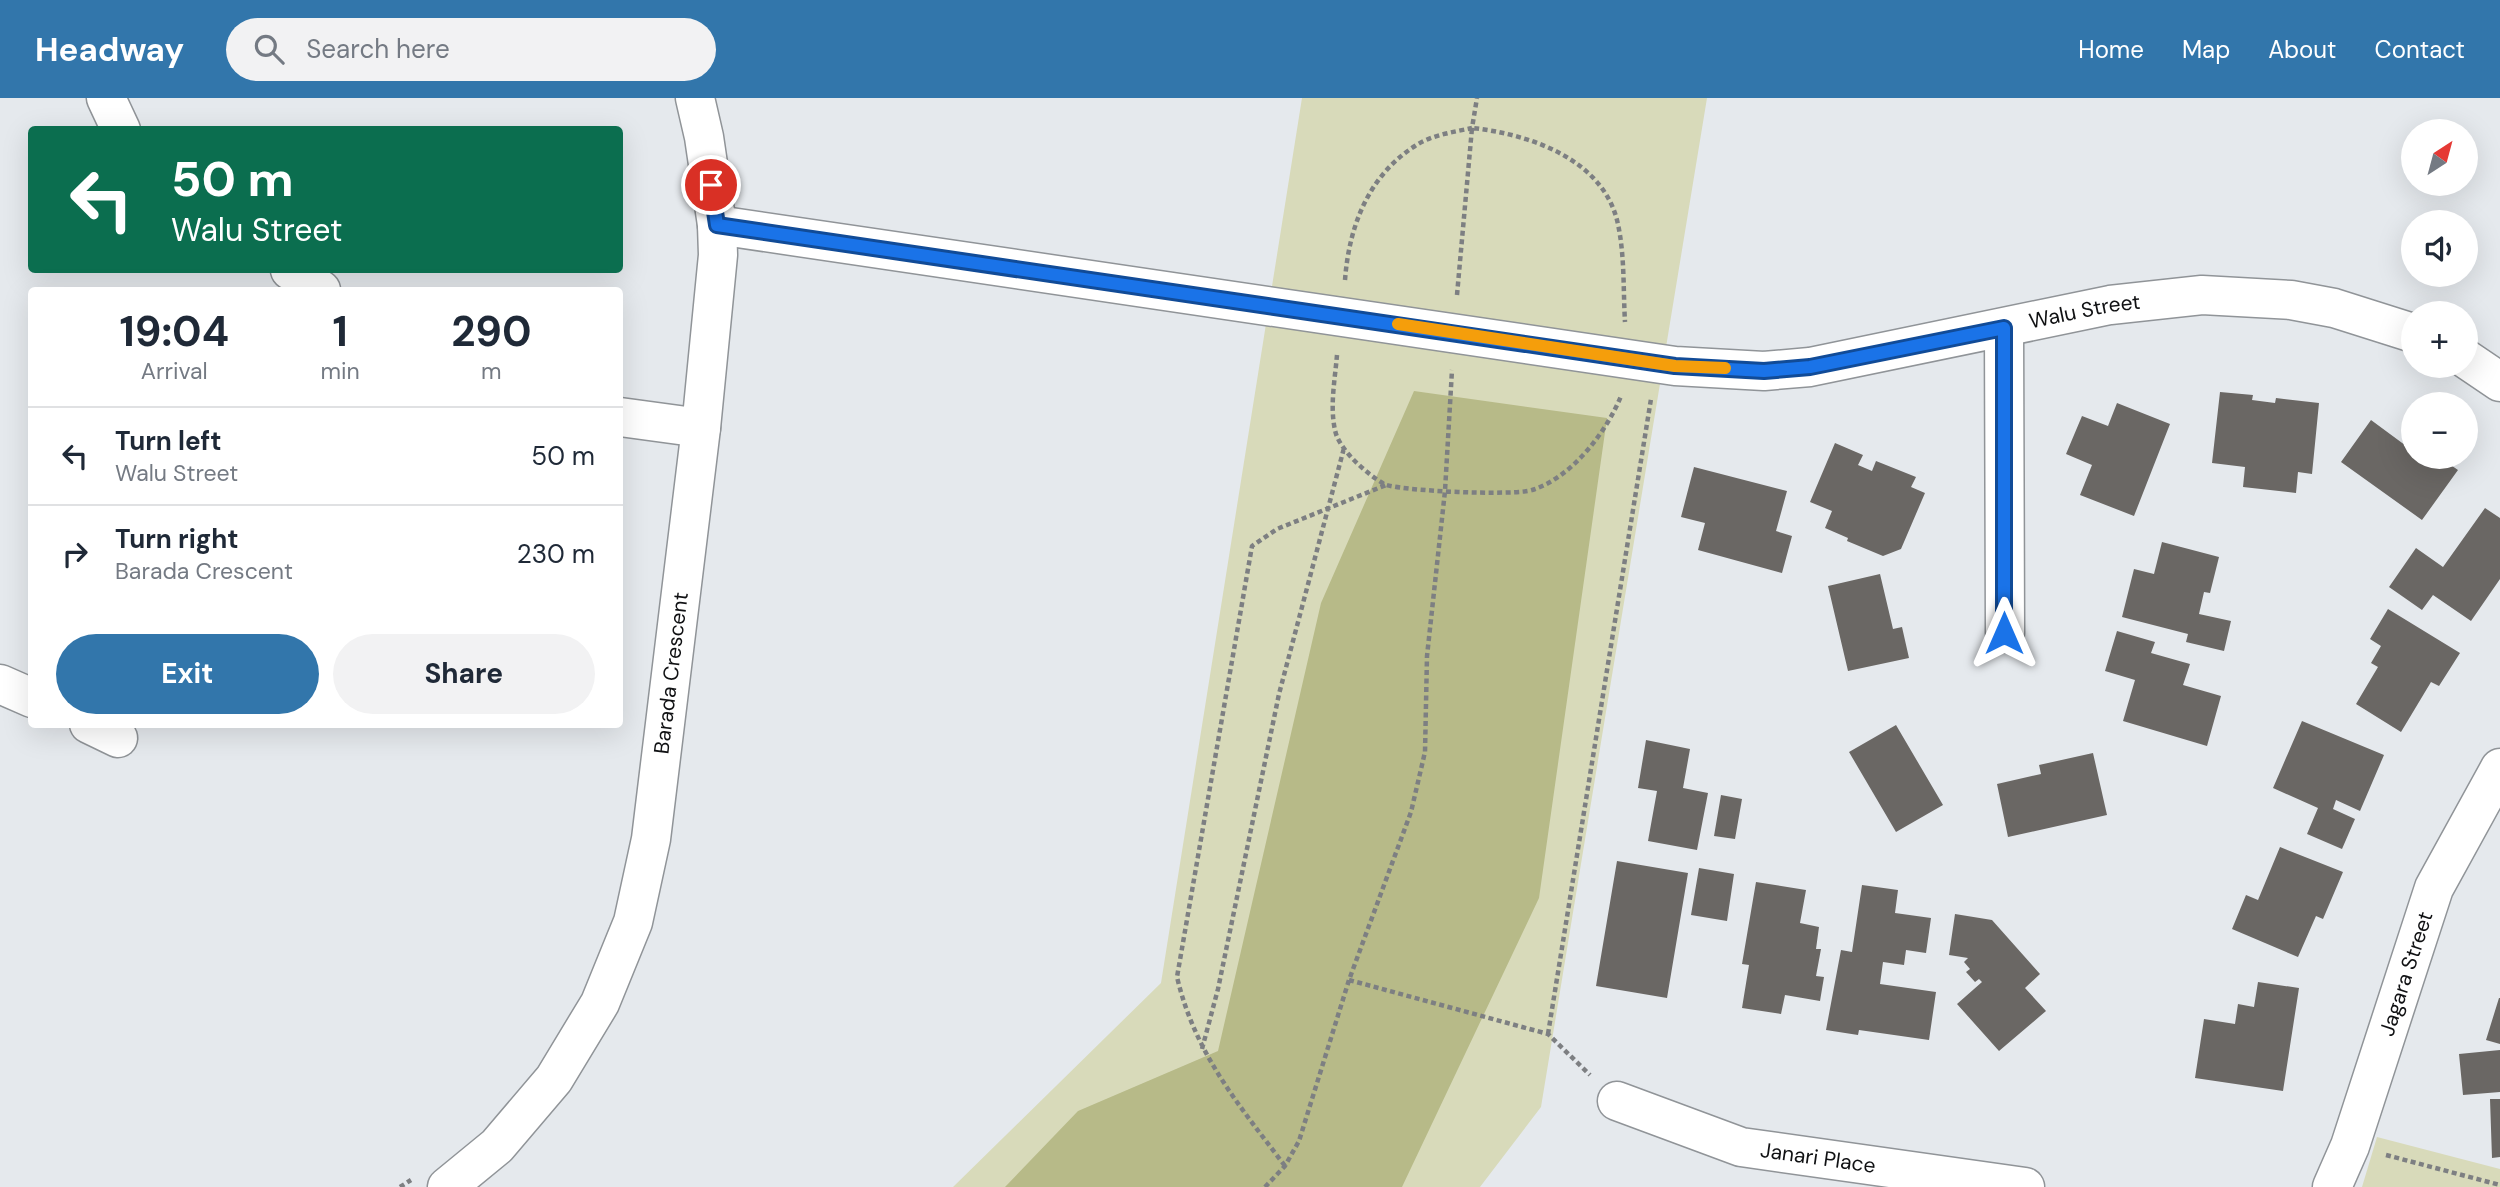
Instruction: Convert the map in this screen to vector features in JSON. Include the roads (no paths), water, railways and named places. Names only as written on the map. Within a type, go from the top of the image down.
[{"type":"street","points":[[106,98],[119,126]]},
{"type":"street","name":"Barada Crescent","points":[[432,1182],[497,1146],[554,1079],[600,1003],[633,922],[650,839],[701,428],[718,255],[717,225],[704,136],[695,98]]},
{"type":"street","name":"Walu Street","points":[[717,225],[1627,371],[1675,366],[1764,371],[1810,367],[2110,305],[2202,295],[2291,300],[2334,308],[2401,329]]},
{"type":"street","points":[[294,273],[316,287]]},
{"type":"street","points":[[2004,328],[2004,633]]},
{"type":"street","points":[[2478,367],[2500,382]]},
{"type":"street","points":[[623,417],[701,428]]},
{"type":"street","points":[[0,684],[28,696]]},
{"type":"street","name":"Jagara Street","points":[[2332,1187],[2350,1146],[2434,888],[2500,768]]},
{"type":"street","name":"Janari Place","points":[[1617,1101],[1741,1147],[2025,1187]]}]
